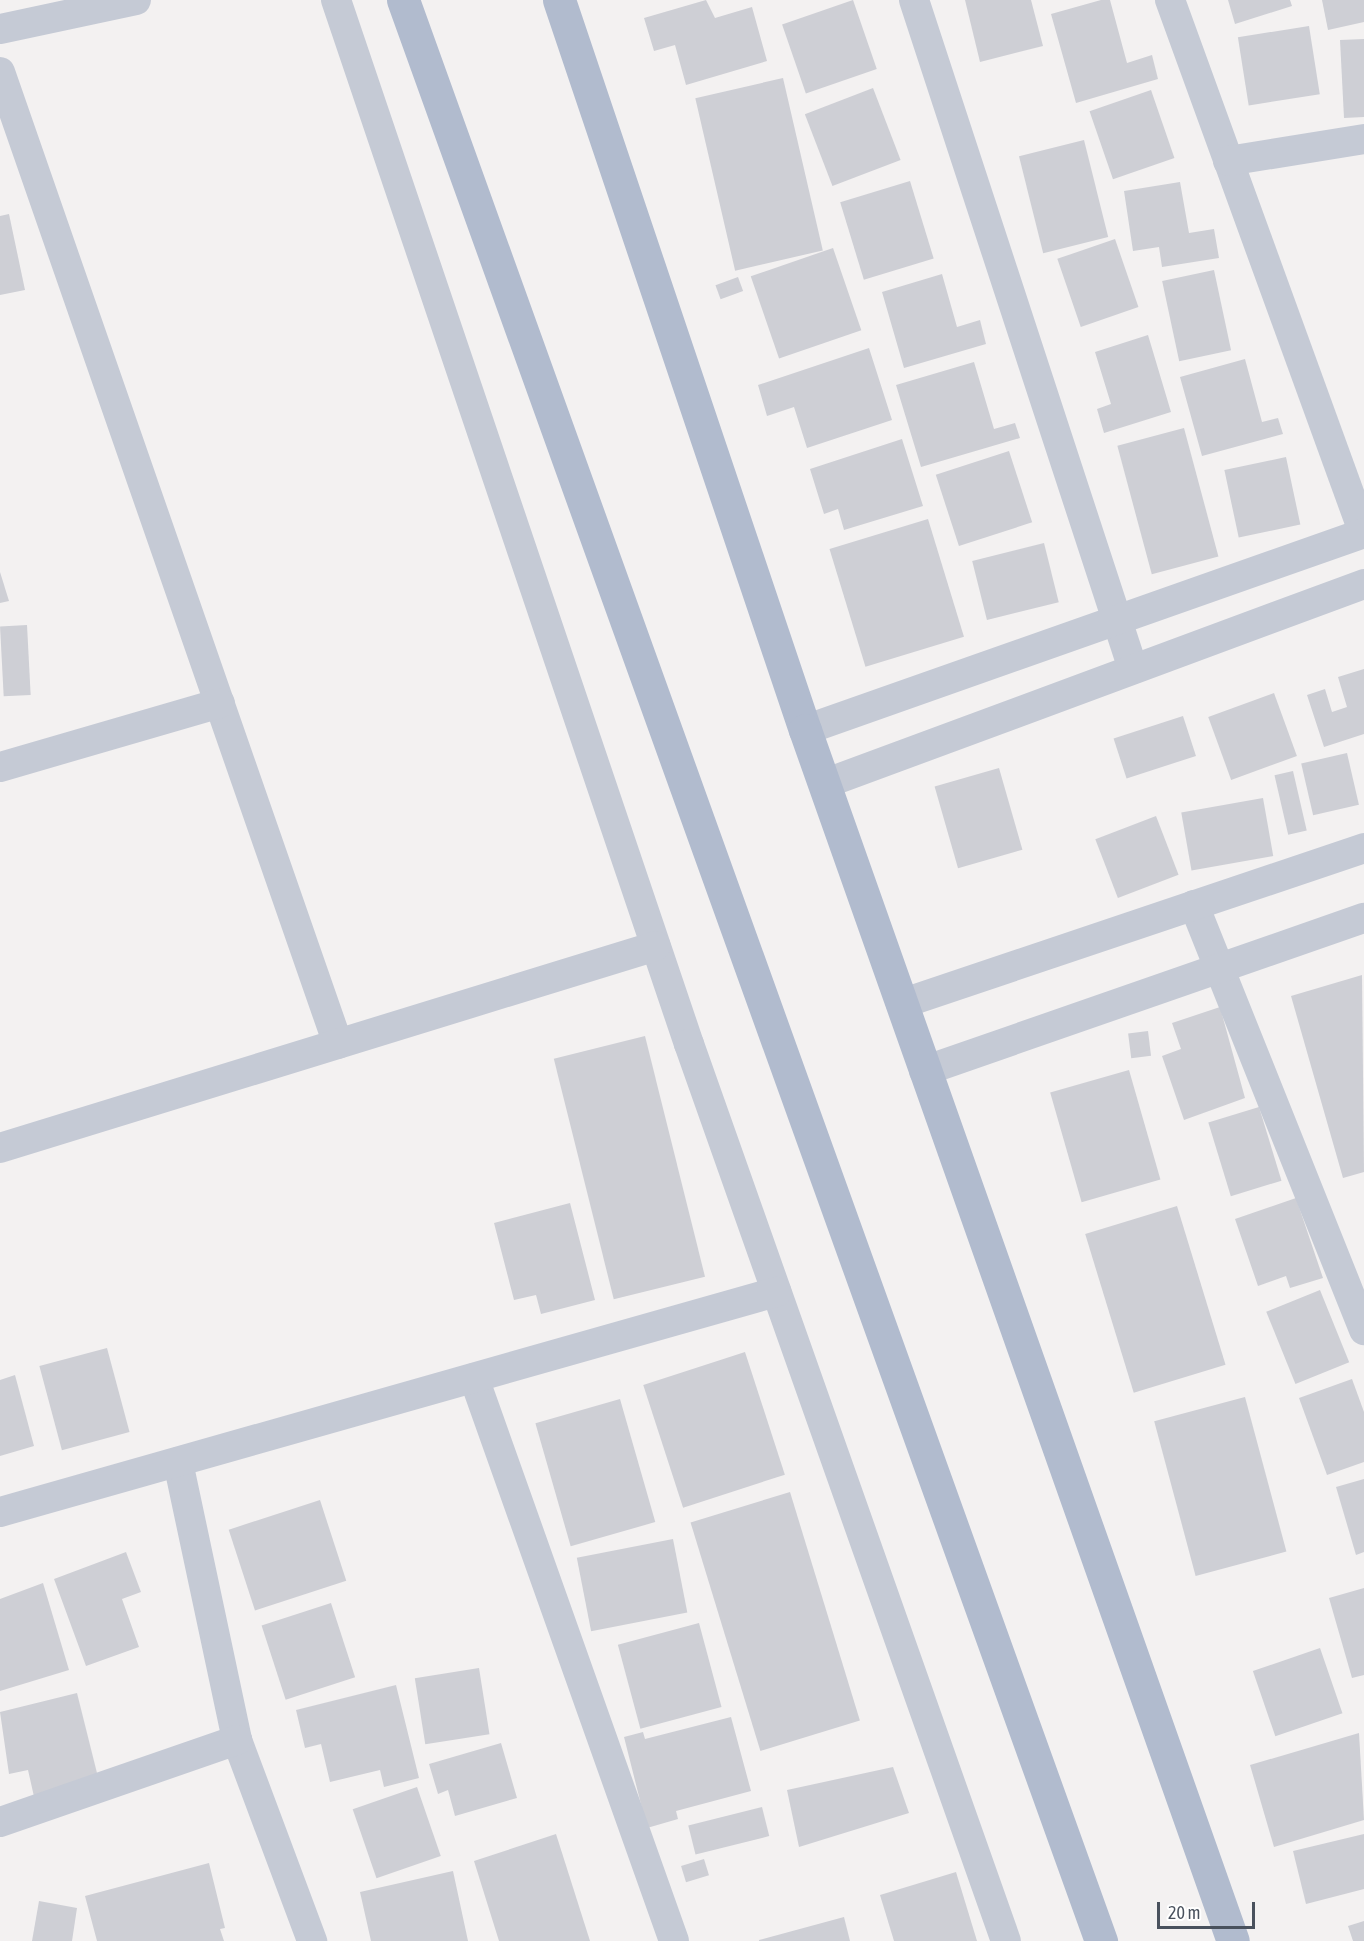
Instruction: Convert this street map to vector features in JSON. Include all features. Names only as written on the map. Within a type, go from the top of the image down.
[{"type":"main road","points":[[403,0],[1101,1941]]},
{"type":"main road","points":[[559,0],[805,730],[1233,1941]]},
{"type":"street","points":[[0,28],[136,0]]},
{"type":"street","points":[[336,0],[656,946],[1006,1941]]},
{"type":"street","points":[[914,0],[1133,669]]},
{"type":"street","points":[[805,730],[1364,533],[1170,0]]},
{"type":"street","points":[[0,72],[338,1044]]},
{"type":"street","points":[[1228,161],[1364,139]]},
{"type":"street","points":[[824,784],[1364,584]]},
{"type":"street","points":[[0,767],[220,703]]},
{"type":"street","points":[[901,1004],[1364,848]]},
{"type":"street","points":[[1194,905],[1364,1330]]},
{"type":"street","points":[[924,1071],[1364,918]]},
{"type":"street","points":[[0,1148],[656,946]]},
{"type":"street","points":[[0,1512],[776,1292]]},
{"type":"street","points":[[474,1378],[674,1941]]},
{"type":"street","points":[[178,1462],[237,1740],[312,1941]]},
{"type":"street","points":[[0,1822],[237,1740]]},
{"type":"building","points":[[706,0],[715,18],[752,7],[767,61],[686,85],[675,45],[654,51],[644,18]]},
{"type":"building","points":[[853,0],[877,69],[806,93],[782,24]]},
{"type":"building","points":[[965,0],[1031,0],[1043,46],[980,62]]},
{"type":"building","points":[[1101,0],[1110,0],[1127,63],[1152,55],[1158,79],[1076,103],[1051,14]]},
{"type":"building","points":[[1228,0],[1290,0],[1292,6],[1235,24]]},
{"type":"building","points":[[1322,0],[1364,0],[1364,22],[1328,30]]},
{"type":"building","points":[[1309,26],[1320,94],[1249,105],[1238,37]]},
{"type":"building","points":[[1364,39],[1364,117],[1344,118],[1340,40]]},
{"type":"building","points":[[783,78],[823,250],[735,271],[695,98]]},
{"type":"building","points":[[873,88],[901,160],[832,186],[805,114]]},
{"type":"building","points":[[1151,90],[1174,158],[1113,179],[1090,111]]},
{"type":"building","points":[[1084,140],[1108,237],[1043,253],[1019,156]]},
{"type":"building","points":[[910,181],[934,258],[864,280],[840,202]]},
{"type":"building","points":[[1180,182],[1189,233],[1214,229],[1219,258],[1162,267],[1159,247],[1133,251],[1124,191]]},
{"type":"building","points":[[9,214],[25,290],[0,295],[0,216]]},
{"type":"building","points":[[1115,239],[1138,307],[1081,327],[1057,259]]},
{"type":"building","points":[[833,248],[861,330],[779,359],[751,276]]},
{"type":"building","points":[[1214,270],[1231,350],[1179,361],[1162,281]]},
{"type":"building","points":[[942,274],[957,327],[980,320],[986,344],[904,368],[882,292]]},
{"type":"building","points":[[738,277],[743,291],[721,299],[715,285]]},
{"type":"building","points":[[1148,335],[1171,412],[1104,433],[1097,409],[1111,404],[1095,352]]},
{"type":"building","points":[[869,348],[892,420],[807,448],[794,407],[767,416],[758,385]]},
{"type":"building","points":[[1245,359],[1262,422],[1278,418],[1283,434],[1202,456],[1180,377]]},
{"type":"building","points":[[974,362],[994,429],[1015,423],[1020,438],[921,467],[896,385]]},
{"type":"building","points":[[1184,428],[1218,556],[1152,574],[1117,446]]},
{"type":"building","points":[[902,439],[923,506],[844,530],[838,509],[824,514],[810,469]]},
{"type":"building","points":[[1009,451],[1032,522],[959,546],[936,475]]},
{"type":"building","points":[[1286,457],[1300,524],[1239,538],[1224,470]]},
{"type":"building","points":[[928,519],[964,637],[865,667],[830,549]]},
{"type":"building","points":[[1044,543],[1059,602],[987,620],[972,561]]},
{"type":"building","points":[[0,572],[9,601],[0,603]]},
{"type":"building","points":[[27,625],[31,695],[4,696],[0,626]]},
{"type":"building","points":[[1364,669],[1364,734],[1324,747],[1307,695],[1325,689],[1332,712],[1347,707],[1338,677]]},
{"type":"building","points":[[1274,693],[1297,756],[1231,780],[1208,717]]},
{"type":"building","points":[[1183,716],[1196,756],[1127,779],[1114,739]]},
{"type":"building","points":[[1347,753],[1359,805],[1313,815],[1301,764]]},
{"type":"building","points":[[999,768],[1022,850],[958,868],[935,786]]},
{"type":"building","points":[[1293,771],[1307,830],[1288,835],[1274,775]]},
{"type":"building","points":[[1263,798],[1273,856],[1192,871],[1181,812]]},
{"type":"building","points":[[1156,816],[1179,875],[1118,898],[1095,839]]},
{"type":"building","points":[[1362,975],[1364,1172],[1343,1178],[1291,996]]},
{"type":"building","points":[[1220,1007],[1245,1098],[1184,1120],[1162,1056],[1181,1049],[1172,1023]]},
{"type":"building","points":[[1148,1031],[1151,1056],[1131,1058],[1128,1033]]},
{"type":"building","points":[[645,1036],[705,1277],[614,1299],[554,1059]]},
{"type":"building","points":[[1129,1070],[1160,1180],[1082,1202],[1050,1093]]},
{"type":"building","points":[[1259,1107],[1282,1181],[1231,1196],[1208,1122]]},
{"type":"building","points":[[1296,1198],[1323,1278],[1290,1288],[1286,1276],[1258,1286],[1235,1219]]},
{"type":"building","points":[[570,1203],[595,1300],[541,1314],[536,1295],[514,1300],[494,1223]]},
{"type":"building","points":[[1177,1206],[1226,1365],[1134,1393],[1085,1234]]},
{"type":"building","points":[[1320,1290],[1349,1362],[1295,1384],[1266,1312]]},
{"type":"building","points":[[107,1348],[130,1432],[62,1450],[39,1366]]},
{"type":"building","points":[[745,1352],[785,1475],[683,1508],[643,1385]]},
{"type":"building","points":[[15,1375],[34,1446],[0,1456],[0,1380]]},
{"type":"building","points":[[1352,1379],[1364,1412],[1364,1462],[1327,1475],[1299,1398]]},
{"type":"building","points":[[1245,1397],[1286,1552],[1196,1576],[1154,1421]]},
{"type":"building","points":[[620,1399],[655,1522],[571,1546],[535,1423]]},
{"type":"building","points":[[1364,1479],[1364,1552],[1356,1555],[1336,1487]]},
{"type":"building","points":[[790,1492],[860,1721],[760,1751],[691,1522]]},
{"type":"building","points":[[320,1500],[346,1581],[255,1611],[229,1530]]},
{"type":"building","points":[[673,1539],[687,1613],[591,1631],[577,1558]]},
{"type":"building","points":[[126,1552],[141,1592],[122,1599],[139,1647],[86,1666],[54,1579]]},
{"type":"building","points":[[43,1583],[69,1670],[0,1691],[0,1599]]},
{"type":"building","points":[[1364,1588],[1364,1675],[1352,1678],[1329,1598]]},
{"type":"building","points":[[331,1603],[355,1677],[286,1700],[262,1626]]},
{"type":"building","points":[[699,1623],[722,1707],[640,1729],[618,1645]]},
{"type":"building","points":[[1320,1648],[1342,1713],[1275,1736],[1253,1671]]},
{"type":"building","points":[[479,1668],[489,1734],[425,1744],[415,1678]]},
{"type":"building","points":[[396,1685],[419,1778],[384,1787],[380,1770],[330,1782],[321,1744],[305,1748],[296,1710]]},
{"type":"building","points":[[77,1693],[100,1785],[35,1801],[28,1770],[9,1774],[0,1712]]},
{"type":"building","points":[[731,1717],[751,1791],[676,1811],[678,1819],[647,1828],[624,1737],[643,1732],[645,1739]]},
{"type":"building","points":[[1359,1733],[1364,1820],[1274,1847],[1250,1765]]},
{"type":"building","points":[[501,1743],[517,1798],[455,1816],[448,1790],[438,1794],[429,1764]]},
{"type":"building","points":[[893,1767],[909,1813],[799,1847],[787,1790]]},
{"type":"building","points":[[417,1787],[441,1856],[376,1878],[353,1809]]},
{"type":"building","points":[[762,1807],[769,1836],[696,1854],[688,1825]]},
{"type":"building","points":[[556,1834],[590,1941],[499,1941],[474,1861]]},
{"type":"building","points":[[1364,1834],[1364,1889],[1306,1904],[1293,1851]]},
{"type":"building","points":[[704,1859],[709,1875],[686,1882],[681,1866]]},
{"type":"building","points":[[209,1863],[225,1928],[220,1929],[224,1941],[97,1941],[85,1896]]},
{"type":"building","points":[[453,1871],[468,1941],[371,1941],[360,1892]]},
{"type":"building","points":[[956,1872],[977,1941],[894,1941],[880,1895]]},
{"type":"building","points":[[39,1901],[77,1908],[72,1941],[32,1941]]},
{"type":"building","points":[[844,1917],[850,1941],[759,1941],[759,1940]]},
{"type":"building","points":[[1364,1921],[1364,1941],[1353,1941],[1348,1926]]}]
